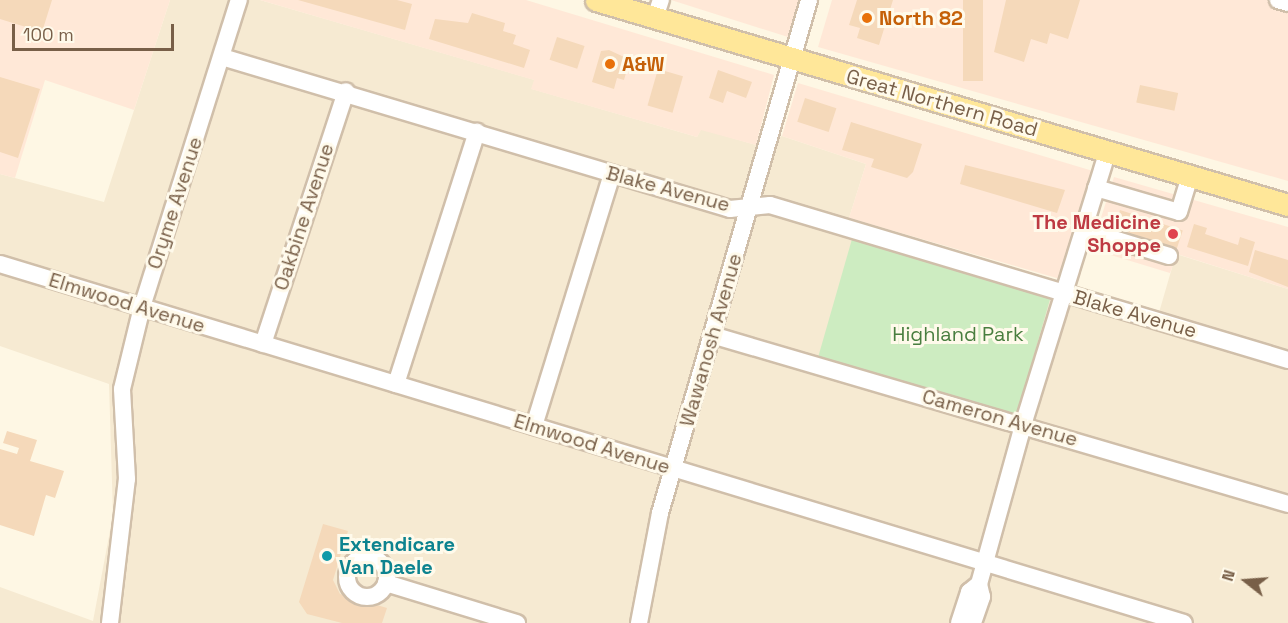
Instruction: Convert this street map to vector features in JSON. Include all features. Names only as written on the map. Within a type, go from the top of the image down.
[{"type":"main road","name":"Great Northern Road","points":[[596,0],[658,9],[792,59],[1288,205]]},
{"type":"street","name":"Oryme Avenue","points":[[110,623],[127,479],[122,389],[142,307],[239,0]]},
{"type":"street","name":"Wawanosh Avenue","points":[[639,623],[674,468],[809,0]]},
{"type":"street","points":[[1278,0],[1288,3]]},
{"type":"street","name":"Blake Avenue","points":[[222,57],[346,91],[730,209],[770,205],[1288,360]]},
{"type":"street","name":"Oakbine Avenue","points":[[262,344],[346,91]]},
{"type":"street","points":[[396,384],[477,132]]},
{"type":"street","points":[[959,623],[969,592],[978,584],[1023,425],[1108,151]]},
{"type":"street","points":[[534,426],[612,174]]},
{"type":"street","points":[[1096,188],[1179,212],[1190,176]]},
{"type":"street","points":[[1084,230],[1169,256]]},
{"type":"street","name":"Elmwood Avenue","points":[[0,264],[1184,623]]},
{"type":"street","name":"Cameron Avenue","points":[[712,335],[1288,504]]},
{"type":"street","points":[[386,583],[517,623]]},
{"type":"street","points":[[973,623],[982,597],[978,584]]},
{"type":"shaded area","points":[[0,0],[170,0],[134,110],[45,80],[15,178],[0,174]]},
{"type":"shaded area","points":[[170,0],[260,0],[535,80],[532,89],[697,137],[701,129],[756,145],[782,136],[866,164],[849,218],[852,239],[1051,296],[1060,279],[1158,316],[1176,254],[1288,289],[1288,623],[0,623],[0,587],[93,621],[113,515],[109,384],[0,346],[0,174],[104,202]]},
{"type":"shaded area","points":[[260,0],[526,0],[774,75],[756,145],[701,130],[697,137],[531,89],[534,80]]},
{"type":"shaded area","points":[[671,0],[799,0],[788,37]]},
{"type":"shaded area","points":[[832,0],[1288,0],[1288,181],[818,47]]},
{"type":"shaded area","points":[[798,83],[1093,171],[1060,279],[849,218],[866,164],[782,136]]},
{"type":"shaded area","points":[[1114,177],[1288,227],[1288,289],[1177,254],[1170,273],[1091,249]]},
{"type":"green space","name":"Highland Park","points":[[852,239],[1051,296],[1017,414],[818,357]]},
{"type":"building","points":[[0,0],[52,0],[42,32],[0,19]]},
{"type":"building","points":[[298,0],[397,0],[412,4],[405,30]]},
{"type":"building","points":[[857,0],[893,0],[879,45],[857,38],[860,28],[849,25]]},
{"type":"building","points":[[963,0],[983,0],[983,81],[963,81]]},
{"type":"building","points":[[1006,0],[1080,0],[1068,39],[1050,33],[1047,44],[1031,39],[1024,62],[994,52]]},
{"type":"building","points":[[472,13],[505,23],[503,31],[516,35],[513,44],[530,50],[524,68],[429,39],[435,19],[468,23]]},
{"type":"building","points":[[557,37],[585,46],[577,69],[550,60]]},
{"type":"building","name":"A&W","points":[[609,50],[624,57],[620,71],[626,73],[624,80],[617,78],[614,89],[592,82],[601,51]]},
{"type":"building","points":[[658,69],[683,76],[673,113],[648,106]]},
{"type":"building","points":[[718,70],[752,82],[746,98],[727,91],[723,103],[709,98]]},
{"type":"building","points":[[0,77],[40,89],[18,158],[0,152]]},
{"type":"building","points":[[1140,85],[1178,93],[1174,111],[1136,103]]},
{"type":"building","points":[[805,98],[836,108],[829,132],[797,122]]},
{"type":"building","points":[[851,122],[922,144],[913,172],[907,178],[871,167],[874,159],[842,150]]},
{"type":"building","points":[[965,165],[1065,190],[1057,213],[960,184]]},
{"type":"building","points":[[1120,210],[1183,230],[1176,250],[1114,230]]},
{"type":"building","points":[[1194,224],[1207,228],[1205,234],[1238,245],[1240,237],[1255,242],[1248,266],[1187,247]]},
{"type":"building","points":[[1255,250],[1288,260],[1288,287],[1249,272]]},
{"type":"building","points":[[7,431],[37,440],[30,461],[64,471],[55,498],[46,495],[34,536],[0,525],[0,449],[17,454],[19,448],[3,443]]},
{"type":"building","name":"Extendicare Van Daele","points":[[323,524],[348,531],[333,580],[340,594],[387,608],[382,623],[342,623],[307,614],[299,602]]},
{"type":"place","name":"North 82","points":[[867,18]]},
{"type":"place","name":"A&W","points":[[610,64]]},
{"type":"place","name":"The Medicine Shoppe","points":[[1173,234]]},
{"type":"place","name":"Extendicare Van Daele","points":[[327,556]]}]
